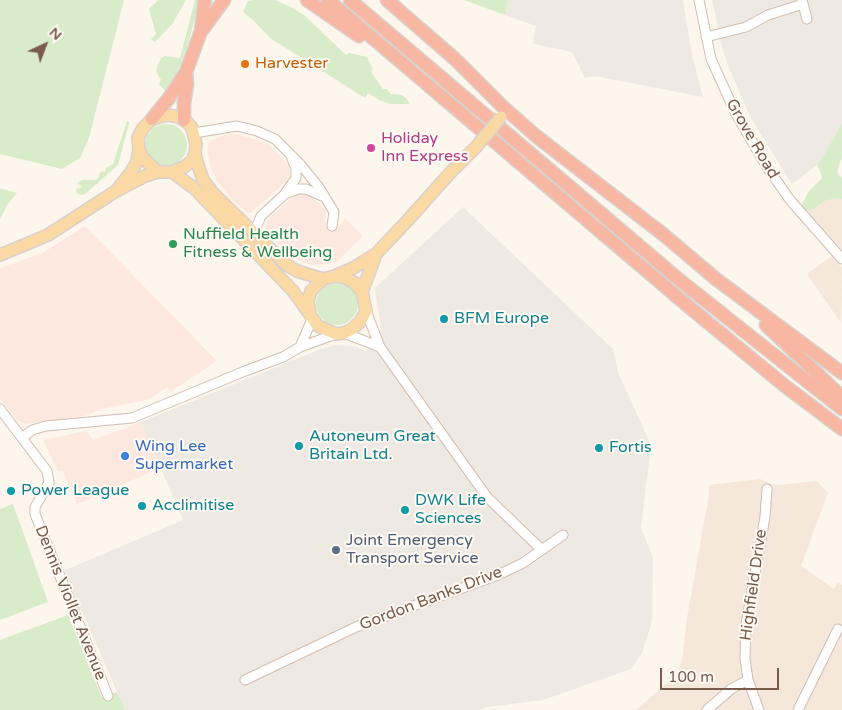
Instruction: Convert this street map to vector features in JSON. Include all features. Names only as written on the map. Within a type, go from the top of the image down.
[{"type":"highway","points":[[152,118],[169,98],[186,72],[201,31],[205,0]]},
{"type":"highway","points":[[201,31],[224,0]]},
{"type":"highway","points":[[307,0],[416,76]]},
{"type":"highway","points":[[328,0],[688,306],[842,431]]},
{"type":"highway","points":[[350,0],[705,301],[842,409]]},
{"type":"highway","points":[[387,0],[455,59],[501,112],[536,136],[664,235],[716,279],[842,397]]},
{"type":"highway","points":[[184,120],[186,72]]},
{"type":"highway","points":[[716,279],[842,373]]},
{"type":"main road","points":[[311,317],[308,301],[311,291],[323,279],[355,267],[376,254],[450,173],[501,112]]},
{"type":"main road","points":[[158,172],[147,163],[140,150],[138,144],[140,133],[152,118],[168,114],[179,117],[184,120],[194,133],[197,162],[203,180],[213,193],[254,234],[292,268],[298,272],[323,279]]},
{"type":"main road","points":[[116,191],[137,162],[140,150]]},
{"type":"main road","points":[[0,255],[48,235],[116,191],[145,176],[158,172],[172,172],[184,167],[192,161],[196,153]]},
{"type":"main road","points":[[172,172],[194,188],[298,297],[318,326],[340,333],[352,329],[360,322],[366,311],[362,292],[355,282],[344,277],[334,276]]},
{"type":"main road","points":[[362,292],[376,254]]},
{"type":"street","name":"Grove Road","points":[[699,0],[710,59],[740,121],[767,167],[790,200],[842,258]]},
{"type":"street","points":[[706,37],[746,27],[768,15],[802,2],[807,19]]},
{"type":"street","points":[[194,133],[229,127],[246,128],[275,139],[300,164],[318,186],[334,212],[332,226]]},
{"type":"street","points":[[254,234],[261,216],[284,195],[296,178],[296,168],[290,154]]},
{"type":"street","points":[[284,195],[298,189],[306,189],[324,197]]},
{"type":"street","points":[[366,311],[380,347],[487,497],[542,550]]},
{"type":"street","points":[[300,347],[311,317]]},
{"type":"street","points":[[22,438],[32,430],[46,426],[132,418],[283,357],[300,347],[340,333],[380,347]]},
{"type":"street","name":"Dennis Viollet Avenue","points":[[0,409],[47,471],[49,483],[38,501],[35,514],[108,696]]},
{"type":"street","name":"Highfield Drive","points":[[759,710],[748,680],[745,651],[746,624],[765,516],[767,489]]},
{"type":"street","name":"Gordon Banks Drive","points":[[245,680],[356,627],[498,575],[523,563],[563,535]]},
{"type":"street","points":[[798,710],[838,629]]},
{"type":"street","points":[[707,710],[730,689],[748,680]]},
{"type":"shaded area","points":[[508,0],[683,0],[692,55],[703,97],[595,76],[585,78],[572,52],[533,44],[536,26],[505,15]]},
{"type":"shaded area","points":[[712,0],[842,0],[842,123],[823,158],[817,165],[792,184],[750,117],[723,51]]},
{"type":"shaded area","points":[[235,134],[269,145],[289,166],[290,174],[287,181],[249,214],[233,201],[217,181],[211,168],[208,153],[208,143],[212,140],[224,135]]},
{"type":"shaded area","points":[[307,194],[325,210],[325,222],[338,228],[345,218],[363,236],[337,261],[312,265],[300,261],[270,236],[266,229],[269,218],[294,196]]},
{"type":"shaded area","points":[[842,199],[842,253],[801,207],[813,210],[825,201]]},
{"type":"shaded area","points":[[463,207],[613,349],[618,372],[651,445],[641,528],[653,557],[652,621],[642,653],[631,669],[543,700],[487,707],[481,710],[125,710],[81,609],[76,611],[61,572],[183,520],[141,422],[321,349],[335,345],[352,346],[366,351],[381,330],[375,288]]},
{"type":"shaded area","points":[[85,226],[217,361],[170,392],[167,387],[149,399],[98,410],[85,416],[25,424],[17,420],[0,399],[0,268],[42,253]]},
{"type":"shaded area","points":[[832,256],[842,268],[841,323],[807,274]]},
{"type":"shaded area","points":[[141,422],[161,468],[77,504],[63,471],[58,471],[43,440],[86,431],[93,440]]},
{"type":"shaded area","points":[[760,479],[776,485],[817,481],[828,493],[801,566],[834,589],[838,582],[842,585],[842,710],[636,710],[676,675],[682,660],[687,618],[709,495],[709,485]]},
{"type":"green space","points":[[0,0],[124,0],[89,138],[80,158],[62,169],[0,154]]},
{"type":"green space","points":[[158,0],[186,0],[173,23],[154,42],[151,39],[156,34],[149,9]]},
{"type":"green space","points":[[195,0],[198,0],[198,8],[187,47],[177,73],[166,92],[159,84],[161,80],[156,71],[161,58],[165,56],[180,58]]},
{"type":"green space","points":[[275,0],[293,8],[305,16],[346,55],[349,53],[367,57],[373,69],[371,72],[383,89],[387,89],[391,94],[402,95],[409,104],[390,104],[368,93],[365,98],[270,38],[243,12],[248,1]]},
{"type":"green space","points":[[464,0],[508,0],[505,15]]},
{"type":"green space","points":[[127,121],[129,124],[118,165],[84,195],[77,194],[76,189],[82,187],[77,183],[82,180],[95,180],[99,177],[100,172],[105,171],[106,168],[113,164]]},
{"type":"green space","points":[[842,123],[842,156],[837,172],[842,178],[842,199],[837,198],[825,201],[813,210],[804,209],[801,207],[809,191],[822,178],[817,165]]},
{"type":"green space","points":[[170,124],[178,127],[184,133],[187,145],[184,157],[178,163],[162,166],[154,163],[148,157],[145,141],[148,133],[154,127]]},
{"type":"green space","points":[[0,188],[17,193],[7,205],[0,220]]},
{"type":"green space","points":[[341,283],[349,286],[355,292],[358,304],[355,316],[349,322],[333,325],[325,322],[319,316],[316,300],[319,292],[325,286]]},
{"type":"green space","points":[[13,504],[48,602],[0,620],[0,509]]},
{"type":"green space","points":[[68,615],[102,698],[117,692],[125,710],[0,710],[0,640]]},
{"type":"place","name":"Harvester","points":[[245,64]]},
{"type":"place","name":"Holiday Inn Express","points":[[371,148]]},
{"type":"place","name":"Nuffield Health Fitness & Wellbeing","points":[[173,244]]},
{"type":"place","name":"BFM Europe","points":[[444,319]]},
{"type":"place","name":"Autoneum Great Britain Ltd.","points":[[299,446]]},
{"type":"place","name":"Fortis","points":[[599,448]]},
{"type":"place","name":"Wing Lee Supermarket","points":[[125,456]]},
{"type":"place","name":"Power League","points":[[11,491]]},
{"type":"place","name":"Acclimitise","points":[[142,506]]},
{"type":"place","name":"DWK Life Sciences","points":[[405,510]]},
{"type":"place","name":"Joint Emergency Transport Service","points":[[336,550]]}]
